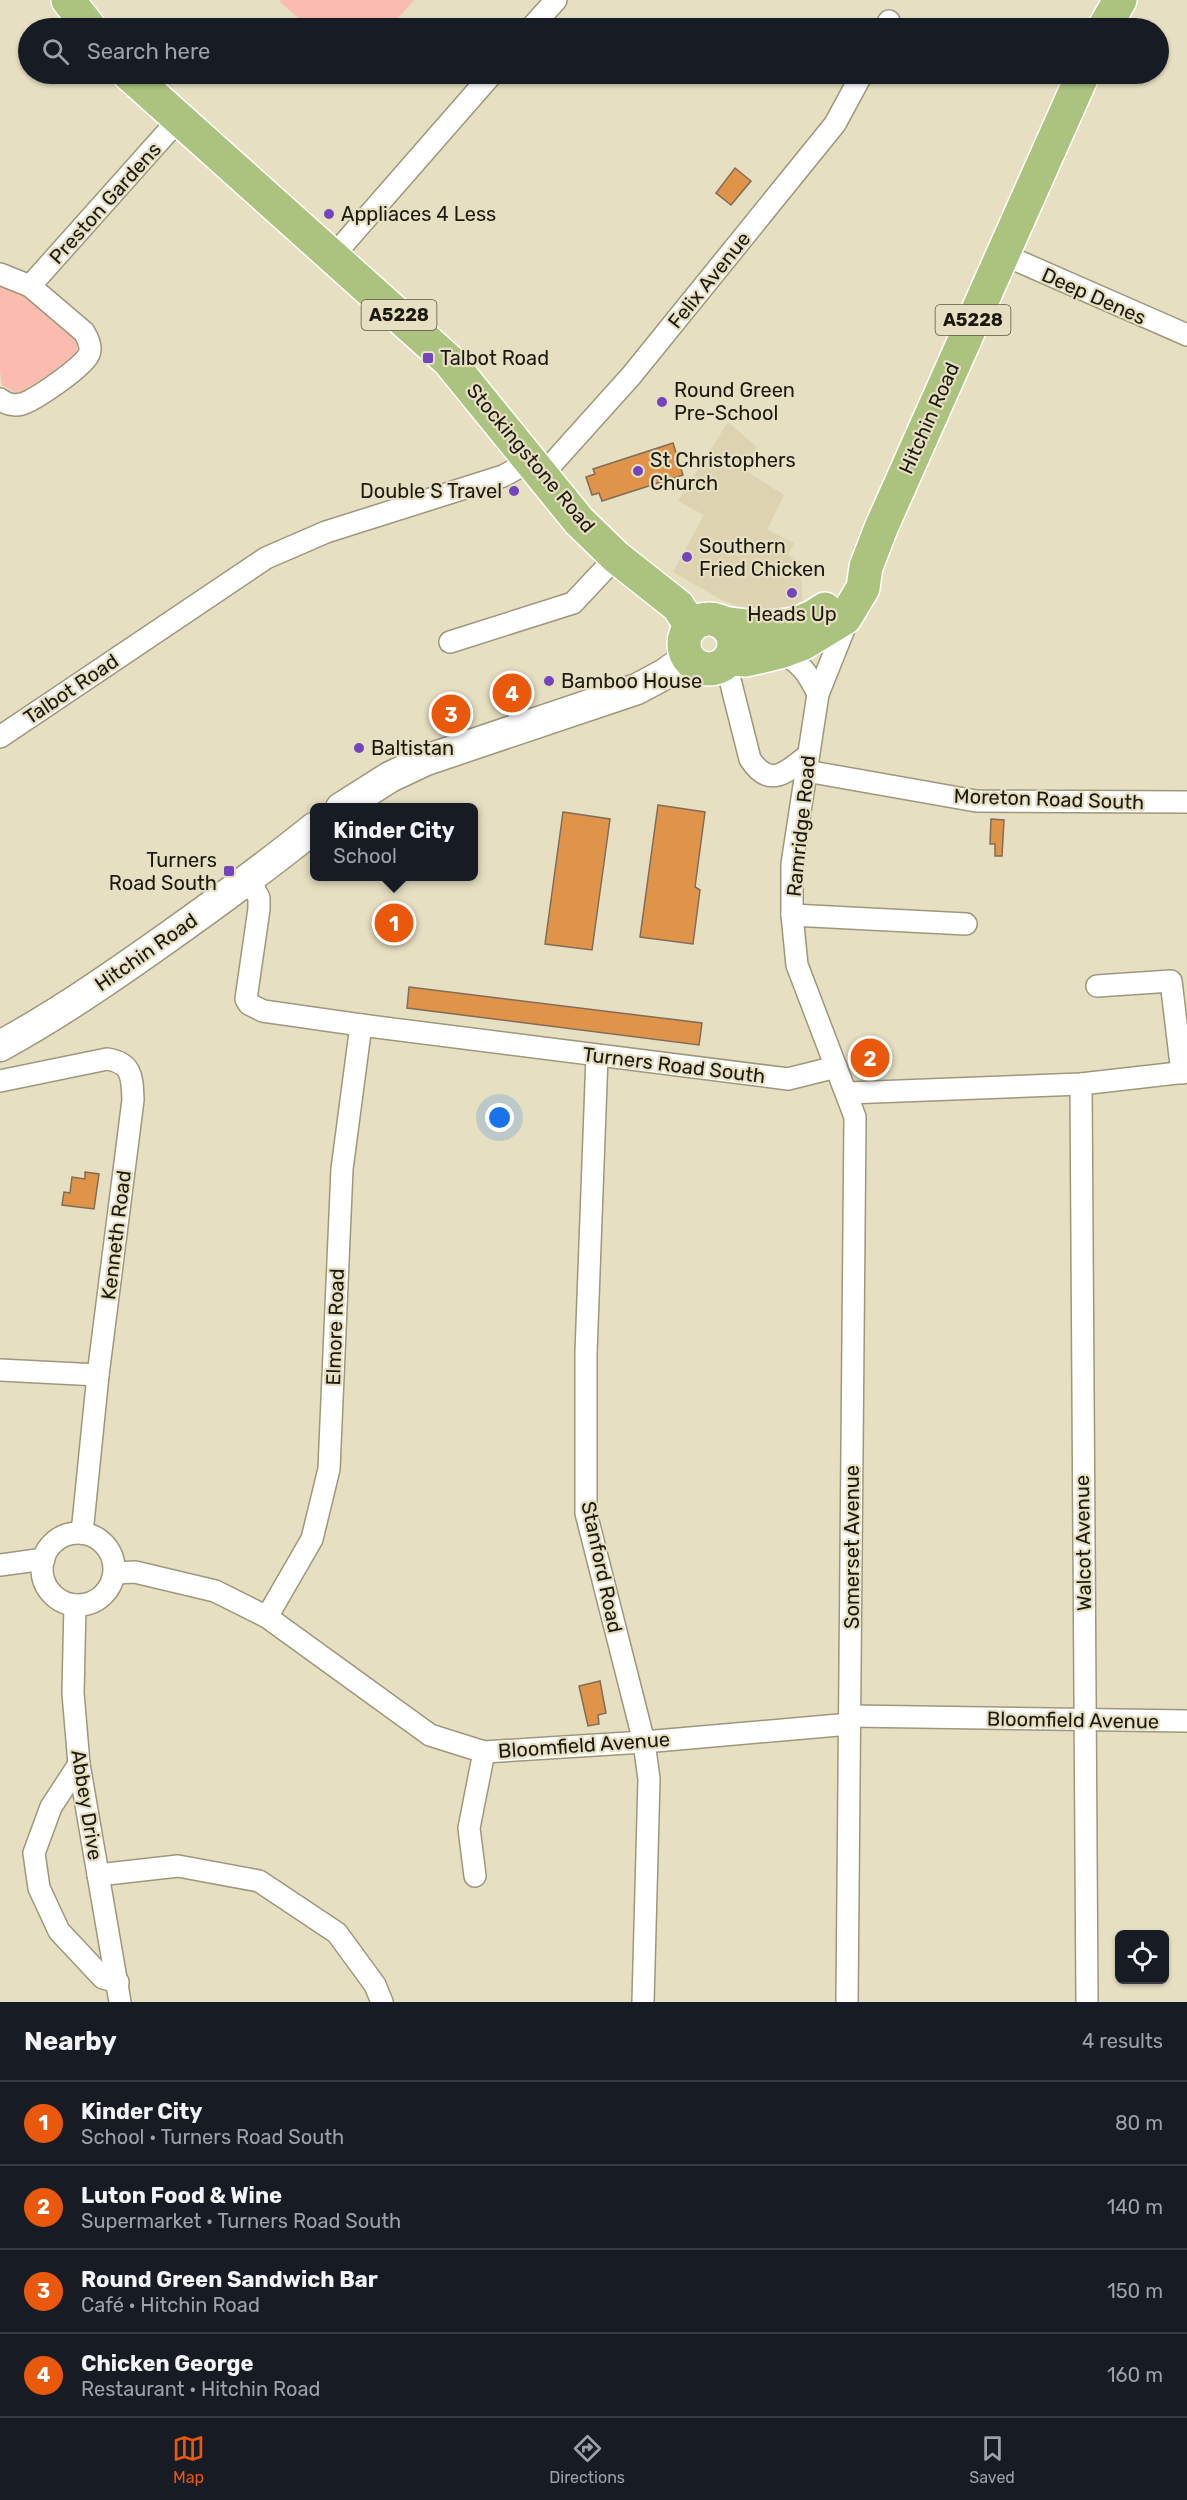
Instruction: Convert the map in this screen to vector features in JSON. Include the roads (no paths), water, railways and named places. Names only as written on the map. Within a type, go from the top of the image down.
[{"type":"main road","points":[[68,0],[82,18]]},
{"type":"main road","points":[[1110,18],[1120,0]]},
{"type":"main road","name":"Stockingstone Road","points":[[140,84],[334,255],[449,361],[579,521],[616,556],[678,606],[691,626]]},
{"type":"main road","name":"Hitchin Road","points":[[728,661],[746,660],[780,652],[804,643],[845,618],[863,588],[866,567],[881,528],[1078,84]]},
{"type":"main road","name":"Hitchin Road","points":[[723,623],[754,628],[798,623],[816,616],[838,598],[866,567]]},
{"type":"main road","points":[[709,619],[723,623],[734,640],[734,650],[728,661],[718,669],[705,670],[696,667],[687,658],[683,648],[683,640],[691,626],[700,620],[709,619]]},
{"type":"street","points":[[540,18],[556,0]]},
{"type":"street","points":[[334,255],[483,84]]},
{"type":"street","name":"Felix Avenue","points":[[536,468],[631,376],[835,124],[857,84]]},
{"type":"street","name":"Preston Gardens","points":[[30,286],[179,119]]},
{"type":"street","name":"Deep Denes","points":[[1002,254],[1187,336]]},
{"type":"street","points":[[0,274],[30,286],[84,332],[90,342],[90,353],[84,363],[28,401],[13,405],[0,399]]},
{"type":"street","name":"Talbot Road","points":[[0,737],[266,558],[326,532],[503,476],[536,468]]},
{"type":"street","points":[[450,642],[573,603],[616,556]]},
{"type":"street","name":"Ramridge Road","points":[[845,618],[844,629],[818,694],[792,864],[792,915],[797,966],[848,1093]]},
{"type":"street","points":[[780,652],[796,660],[804,668],[818,694]]},
{"type":"street","points":[[348,803],[406,768],[637,689],[665,674],[687,658]]},
{"type":"street","points":[[728,661],[750,759],[757,770],[767,776],[781,775],[807,763]]},
{"type":"street","name":"Moreton Road South","points":[[807,763],[976,801],[1187,802]]},
{"type":"street","name":"Hitchin Road","points":[[0,1046],[71,1004],[249,879],[310,832]]},
{"type":"street","name":"Turners Road South","points":[[249,879],[259,898],[246,991],[249,1004],[263,1011],[788,1079],[836,1066]]},
{"type":"street","points":[[792,915],[966,924]]},
{"type":"street","points":[[848,1093],[1081,1084],[1185,1073],[1171,981],[1097,986]]},
{"type":"street","name":"Elmore Road","points":[[267,1617],[312,1539],[329,1469],[342,1169],[361,1025]]},
{"type":"street","name":"Stanford Road","points":[[597,1056],[586,1353],[586,1513],[644,1742],[650,1779],[643,2002]]},
{"type":"street","name":"Kenneth Road","points":[[0,1081],[107,1059],[117,1061],[130,1073],[133,1100],[98,1375],[82,1533]]},
{"type":"street","name":"Walcot Avenue","points":[[1081,1084],[1087,2002]]},
{"type":"street","name":"Somerset Avenue","points":[[848,1093],[855,1117],[848,2002]]},
{"type":"street","points":[[0,1370],[98,1375]]},
{"type":"street","points":[[82,1533],[93,1536],[110,1551],[115,1573],[105,1594],[97,1601],[75,1605],[64,1603],[48,1589],[42,1569],[44,1559],[48,1550],[63,1537],[82,1533]]},
{"type":"street","points":[[0,1565],[44,1559]]},
{"type":"street","name":"Bloomfield Avenue","points":[[115,1573],[135,1572],[215,1591],[267,1617],[430,1735],[484,1752],[644,1742],[851,1720],[1187,1721]]},
{"type":"street","name":"Abbey Drive","points":[[75,1605],[74,1694],[79,1764],[119,1992]]},
{"type":"street","points":[[475,1876],[469,1828],[484,1752]]},
{"type":"street","points":[[79,1764],[51,1807],[34,1853],[39,1888],[58,1931],[119,1992]]},
{"type":"street","points":[[98,1875],[178,1866],[259,1881],[337,1933],[375,1985],[382,2002]]},
{"type":"place","name":"Appliaces 4 Less","points":[[329,214]]},
{"type":"place","name":"Talbot Road","points":[[428,358]]},
{"type":"place","name":"Round Green Pre-School","points":[[662,402]]},
{"type":"place","name":"St Christophers Church","points":[[638,471]]},
{"type":"place","name":"Double S Travel","points":[[514,491]]},
{"type":"place","name":"Southern Fried Chicken","points":[[687,557]]},
{"type":"place","name":"Heads Up","points":[[792,593]]},
{"type":"place","name":"Bamboo House","points":[[549,681]]},
{"type":"place","name":"Chicken George","points":[[512,693]]},
{"type":"place","name":"Round Green Sandwich Bar","points":[[451,714]]},
{"type":"place","name":"Baltistan","points":[[359,748]]},
{"type":"place","name":"Turners Road South","points":[[229,871]]},
{"type":"place","name":"Kinder City","points":[[394,923]]},
{"type":"place","name":"Luton Food & Wine","points":[[870,1058]]}]
